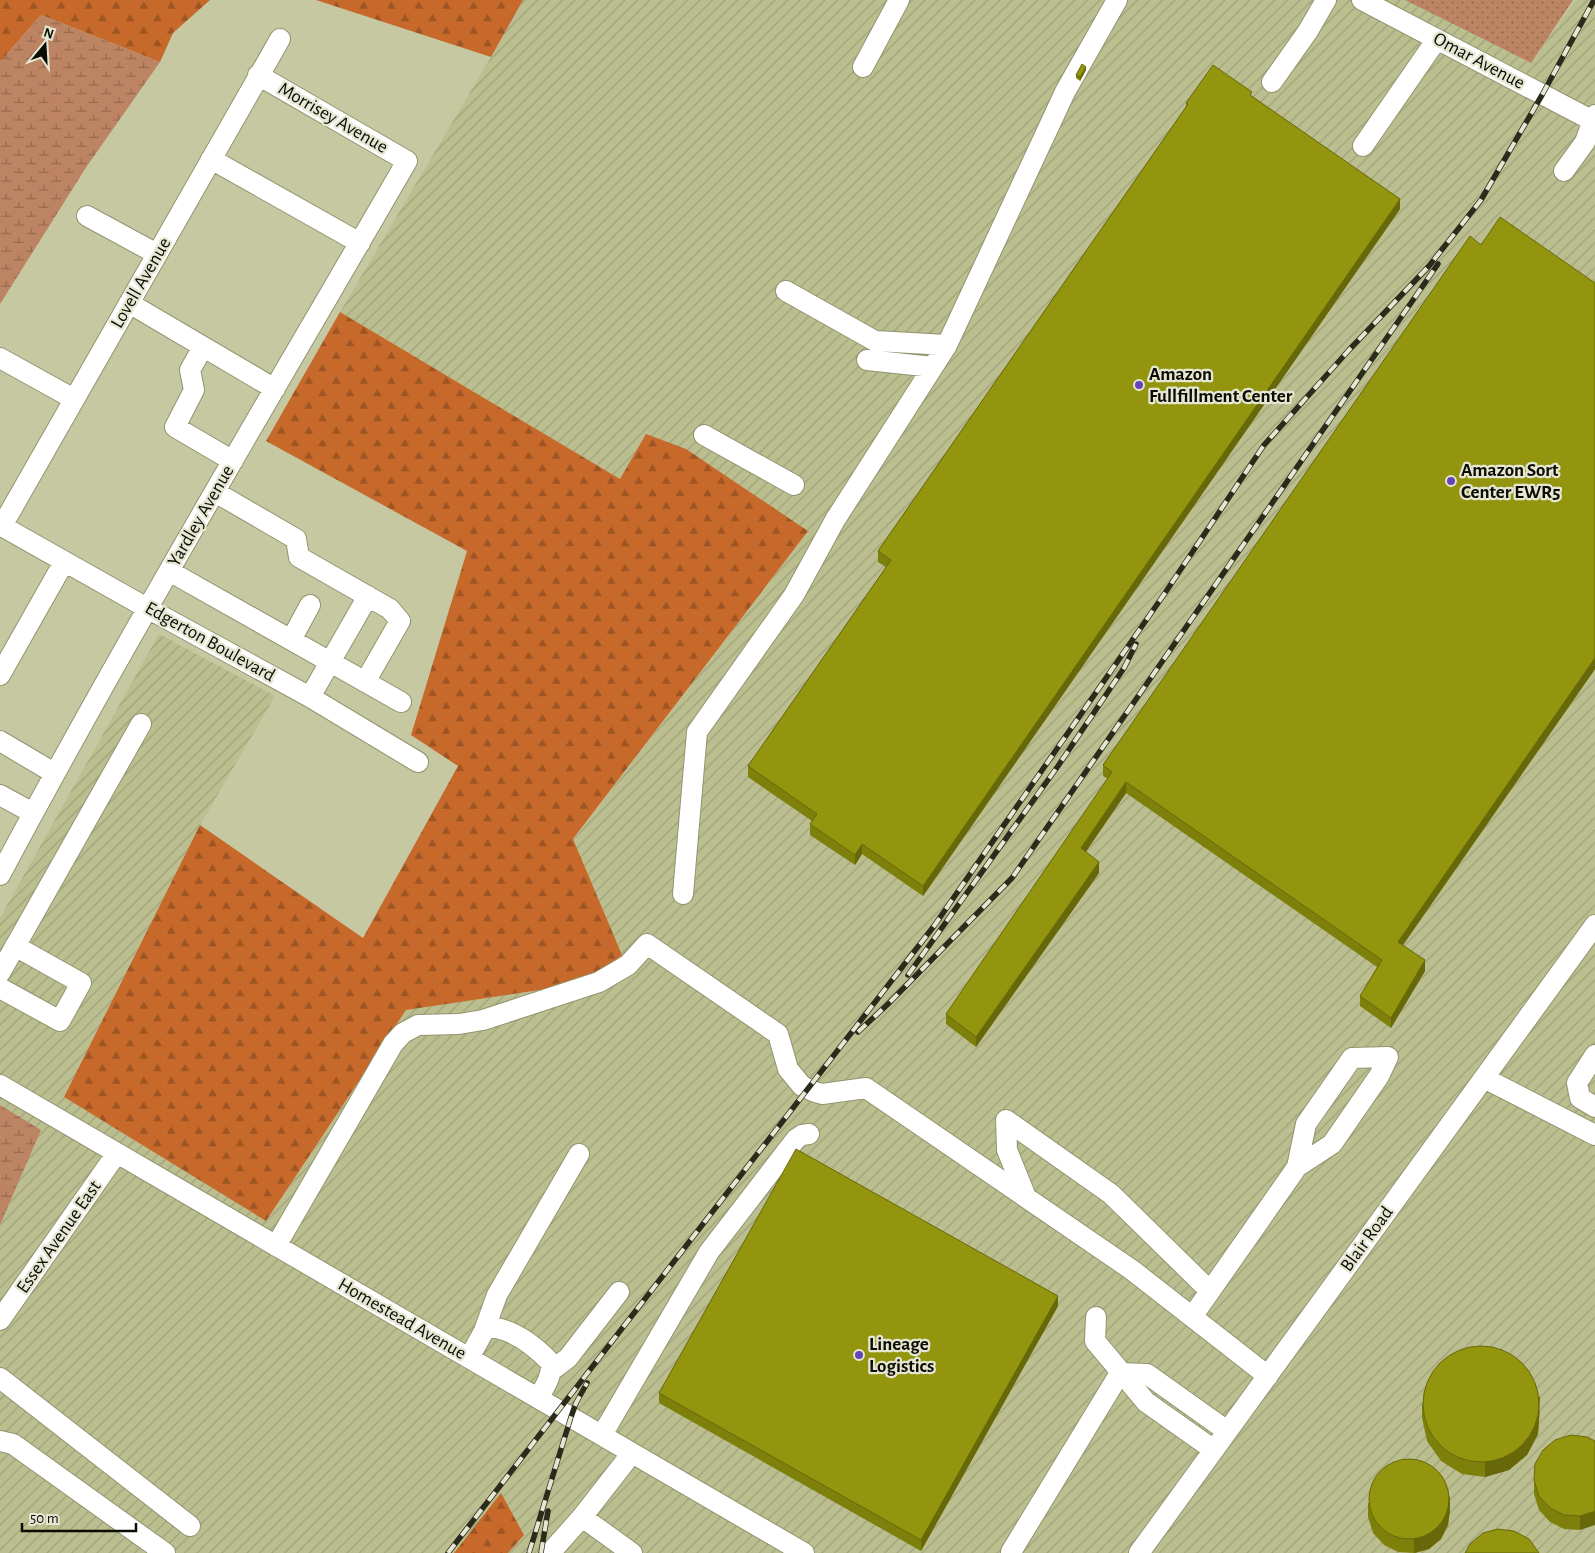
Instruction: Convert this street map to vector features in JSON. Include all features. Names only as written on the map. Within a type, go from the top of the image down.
[{"type":"street","points":[[863,66],[899,0]]},
{"type":"street","points":[[683,894],[697,732],[794,595],[835,520],[947,345],[1065,92],[1117,0]]},
{"type":"street","points":[[1272,82],[1326,0]]},
{"type":"street","name":"Omar Avenue","points":[[1362,0],[1594,120]]},
{"type":"street","name":"Lovell Avenue","points":[[1,526],[280,39]]},
{"type":"street","points":[[1363,146],[1437,40]]},
{"type":"street","name":"Morrisey Avenue","points":[[258,76],[407,161]]},
{"type":"street","points":[[1564,171],[1585,142],[1594,120]]},
{"type":"street","points":[[211,159],[360,243]]},
{"type":"street","name":"Yardley Avenue","points":[[0,875],[54,773],[168,571],[407,161]]},
{"type":"street","points":[[87,216],[157,254]]},
{"type":"street","points":[[786,292],[875,341],[947,345]]},
{"type":"street","points":[[129,303],[275,389]]},
{"type":"street","points":[[203,347],[190,370],[194,390],[175,427],[233,461]]},
{"type":"street","points":[[0,358],[74,399]]},
{"type":"street","points":[[867,360],[933,367]]},
{"type":"street","points":[[704,435],[794,485]]},
{"type":"street","points":[[215,492],[296,539],[299,557],[390,609],[400,621],[365,682]]},
{"type":"street","name":"Edgerton Boulevard","points":[[1,526],[310,697],[418,762]]},
{"type":"street","points":[[0,675],[64,562]]},
{"type":"street","points":[[168,571],[401,702]]},
{"type":"street","points":[[310,697],[368,596]]},
{"type":"street","points":[[291,640],[310,605]]},
{"type":"street","points":[[0,973],[141,724]]},
{"type":"street","points":[[0,741],[54,773]]},
{"type":"street","points":[[0,794],[33,813]]},
{"type":"street","name":"Blair Road","points":[[1138,1553],[1595,925]]},
{"type":"street","points":[[276,1246],[393,1044],[403,1033],[418,1025],[459,1024],[483,1020],[599,982],[628,965],[647,944],[778,1034],[788,1068],[802,1086],[822,1094],[866,1088],[1132,1270],[1268,1376]]},
{"type":"street","points":[[0,988],[60,1021],[81,984],[15,946]]},
{"type":"street","points":[[1595,1055],[1578,1083],[1580,1098],[1595,1107]]},
{"type":"street","points":[[1192,1317],[1297,1167],[1332,1144],[1379,1076],[1388,1057],[1352,1058],[1306,1124],[1297,1167]]},
{"type":"street","points":[[1484,1078],[1595,1135]]},
{"type":"street","name":"Homestead Avenue","points":[[0,1085],[804,1553]]},
{"type":"street","points":[[1026,1198],[1007,1150],[1006,1120],[1111,1194],[1210,1291]]},
{"type":"street","points":[[602,1435],[716,1241],[796,1138],[802,1134],[809,1134]]},
{"type":"street","name":"Essex Avenue East","points":[[0,1320],[117,1153]]},
{"type":"street","points":[[469,1358],[484,1332],[497,1294],[579,1154]]},
{"type":"street","points":[[552,1370],[568,1358],[619,1292]]},
{"type":"street","points":[[1096,1317],[1095,1341],[1120,1373],[1146,1402],[1214,1450]]},
{"type":"street","points":[[484,1332],[492,1327],[512,1332],[551,1363],[552,1370],[538,1398]]},
{"type":"street","points":[[1120,1373],[1147,1374],[1227,1431]]},
{"type":"street","points":[[1011,1552],[1120,1373]]},
{"type":"street","points":[[0,1378],[190,1526]]},
{"type":"street","points":[[0,1441],[13,1444],[165,1553]]},
{"type":"street","points":[[550,1553],[582,1517],[632,1453]]},
{"type":"street","points":[[582,1517],[632,1553]]},
{"type":"shaded area","points":[[523,0],[1405,0],[1530,63],[1576,0],[1595,0],[1595,1553],[0,1553],[0,1225],[41,1130],[0,1105],[0,918],[159,634],[275,696],[200,825],[64,1097],[266,1221],[406,1010],[585,983],[622,955],[573,840],[808,531],[646,434],[620,479],[340,312]]},
{"type":"green space","points":[[0,0],[210,0],[173,33],[160,62],[41,15],[0,62]]},
{"type":"green space","points":[[316,0],[523,0],[491,57]]},
{"type":"green space","points":[[1405,0],[1573,0],[1531,63]]},
{"type":"green space","points":[[41,15],[160,62],[87,166],[0,304],[0,62]]},
{"type":"green space","points":[[340,312],[620,479],[646,434],[686,449],[808,531],[573,839],[622,955],[586,983],[406,1010],[266,1221],[64,1097],[200,825],[363,938],[458,766],[411,735],[467,551],[266,441]]},
{"type":"green space","points":[[0,1105],[41,1130],[0,1225]]},
{"type":"green space","points":[[501,1493],[524,1535],[508,1553],[454,1553]]},
{"type":"building","points":[[1082,64],[1086,67],[1080,77],[1076,75]]},
{"type":"building","name":"Amazon Fullfillment Center","points":[[1213,65],[1252,92],[1250,95],[1400,199],[923,886],[862,844],[855,855],[810,824],[817,814],[748,766],[891,560],[878,551],[1188,104],[1186,103]]},
{"type":"building","name":"Amazon Sort Center EWR5","points":[[1500,217],[1595,283],[1595,658],[1398,942],[1425,960],[1391,1018],[1360,996],[1382,960],[1126,782],[1081,848],[1099,862],[976,1037],[946,1014],[1112,772],[1103,765],[1470,236],[1481,245]]},
{"type":"building","name":"Lineage Logistics","points":[[796,1149],[1058,1296],[921,1540],[659,1393]]},
{"type":"building","points":[[1481,1346],[1503,1350],[1522,1363],[1535,1382],[1539,1404],[1535,1426],[1522,1445],[1503,1458],[1481,1462],[1459,1458],[1440,1445],[1427,1426],[1423,1404],[1427,1382],[1440,1363],[1459,1350]]},
{"type":"building","points":[[1571,1435],[1587,1437],[1595,1441],[1595,1511],[1580,1516],[1564,1515],[1550,1508],[1539,1496],[1534,1480],[1535,1464],[1543,1450],[1555,1440]]},
{"type":"building","points":[[1401,1459],[1417,1459],[1438,1470],[1449,1491],[1449,1507],[1438,1528],[1417,1539],[1401,1539],[1387,1533],[1375,1521],[1369,1507],[1369,1491],[1375,1477],[1387,1465]]},
{"type":"building","points":[[1498,1529],[1514,1531],[1529,1539],[1539,1553],[1465,1553],[1470,1544],[1483,1533]]},
{"type":"railway","points":[[448,1553],[934,926],[1165,593],[1264,445],[1349,350],[1429,266],[1481,200],[1594,0]]},
{"type":"railway","points":[[858,1032],[1012,878],[1438,264]]},
{"type":"railway","points":[[908,975],[1058,766],[1124,668],[1136,644]]},
{"type":"railway","points":[[529,1553],[571,1417],[587,1383]]},
{"type":"railway","points":[[541,1553],[548,1511]]},
{"type":"place","name":"Amazon Fullfillment Center","points":[[1139,385]]},
{"type":"place","name":"Amazon Sort Center EWR5","points":[[1451,481]]},
{"type":"place","name":"Lineage Logistics","points":[[859,1355]]}]
